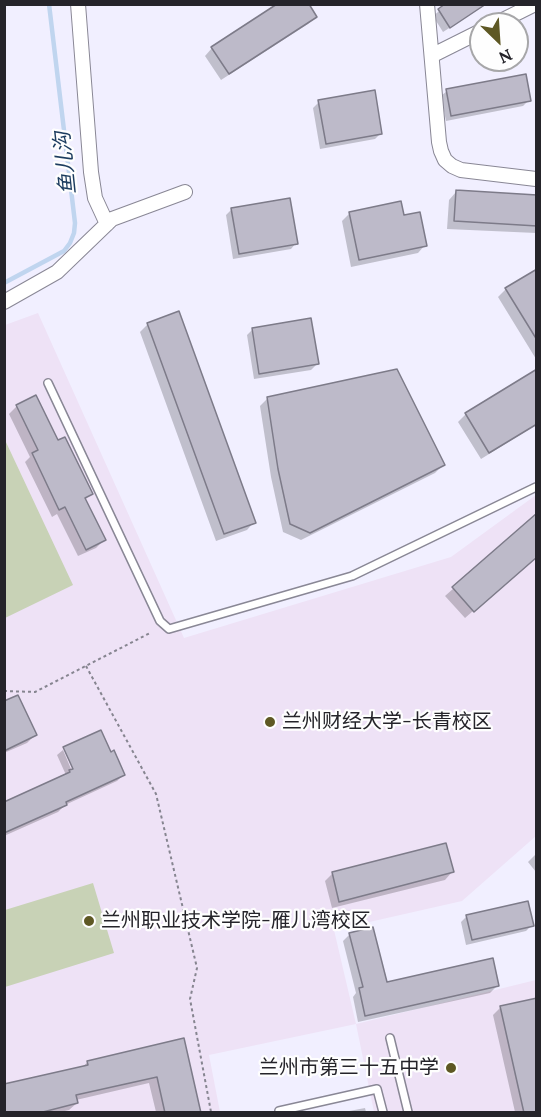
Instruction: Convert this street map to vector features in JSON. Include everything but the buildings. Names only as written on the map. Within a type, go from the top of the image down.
[{"type":"street","points":[[78,4],[94,198],[107,224]]},
{"type":"street","points":[[427,4],[439,141],[445,160],[461,170],[537,178]]},
{"type":"street","points":[[519,12],[535,4]]},
{"type":"street","points":[[433,55],[469,37]]},
{"type":"street","points":[[4,302],[57,272],[112,219],[185,192]]},
{"type":"lane","points":[[48,382],[160,621],[169,629],[352,576],[537,487]]},
{"type":"lane","points":[[390,1038],[408,1113]]},
{"type":"lane","points":[[279,1111],[377,1089],[383,1113]]},
{"type":"path","points":[[4,691],[35,692],[150,633]]},
{"type":"path","points":[[86,666],[156,794],[197,968],[190,999],[211,1113]]},
{"type":"shaded area","name":"兰州财经大学-长青校区","points":[[38,313],[184,638],[451,557],[536,495],[536,836],[462,901],[334,930],[356,1024],[209,1055],[220,1112],[5,1112],[5,325]]},
{"type":"shaded area","name":"兰州市第三十五中学","points":[[536,980],[536,1112],[374,1112],[356,1024]]},
{"type":"green space","points":[[5,440],[73,585],[4,618]]},
{"type":"green space","points":[[93,883],[114,953],[5,987],[5,910]]},
{"type":"waterway","name":"鱼儿沟","points":[[4,283],[64,251],[74,233],[75,223],[49,4]]},
{"type":"place","name":"兰州财经大学-长青校区","points":[[270,722]]},
{"type":"place","name":"兰州职业技术学院-雁儿湾校区","points":[[89,921]]},
{"type":"place","name":"兰州市第三十五中学","points":[[451,1068]]}]
